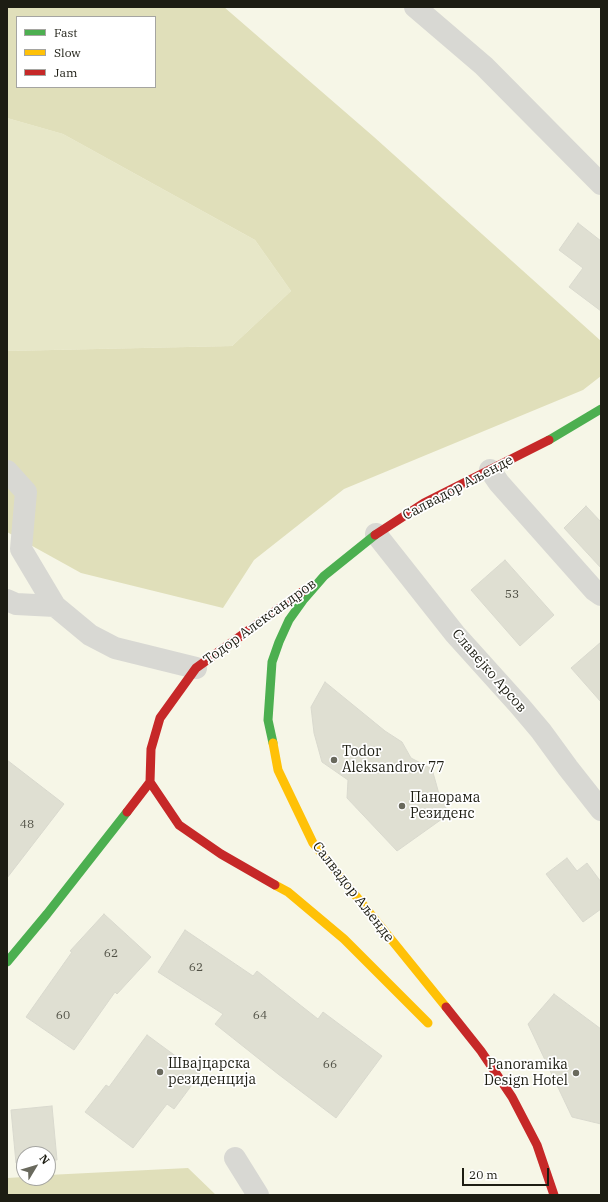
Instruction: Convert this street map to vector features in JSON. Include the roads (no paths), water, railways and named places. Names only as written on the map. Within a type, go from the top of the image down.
[{"type":"street","points":[[415,7],[484,66],[601,184]]},
{"type":"street","name":"Салвадор Аљенде","points":[[554,1195],[537,1145],[512,1097],[481,1051],[313,843],[278,770],[268,720],[272,662],[279,642],[290,620],[304,599],[324,576],[376,534],[424,503],[550,439],[601,409]]},
{"type":"street","points":[[490,470],[499,483],[594,590],[601,595]]},
{"type":"street","points":[[7,471],[26,492],[21,549],[55,606],[90,635],[115,648],[196,668],[160,718],[151,749],[150,782],[179,825],[221,854],[288,892],[344,939],[428,1023]]},
{"type":"street","name":"Славејко Арсов","points":[[376,534],[455,634],[519,704],[601,810]]},
{"type":"street","name":"Тодор Александров","points":[[196,668],[324,576]]},
{"type":"street","points":[[7,600],[16,604],[55,606]]},
{"type":"street","points":[[7,962],[150,782]]},
{"type":"street","points":[[236,1158],[258,1195]]},
{"type":"place","name":"Todor Aleksandrov 77","points":[[334,760]]},
{"type":"place","name":"Панорама Резиденс","points":[[402,806]]},
{"type":"place","name":"Швајцарска резиденција","points":[[160,1072]]},
{"type":"place","name":"Panoramika Design Hotel","points":[[576,1073]]}]
